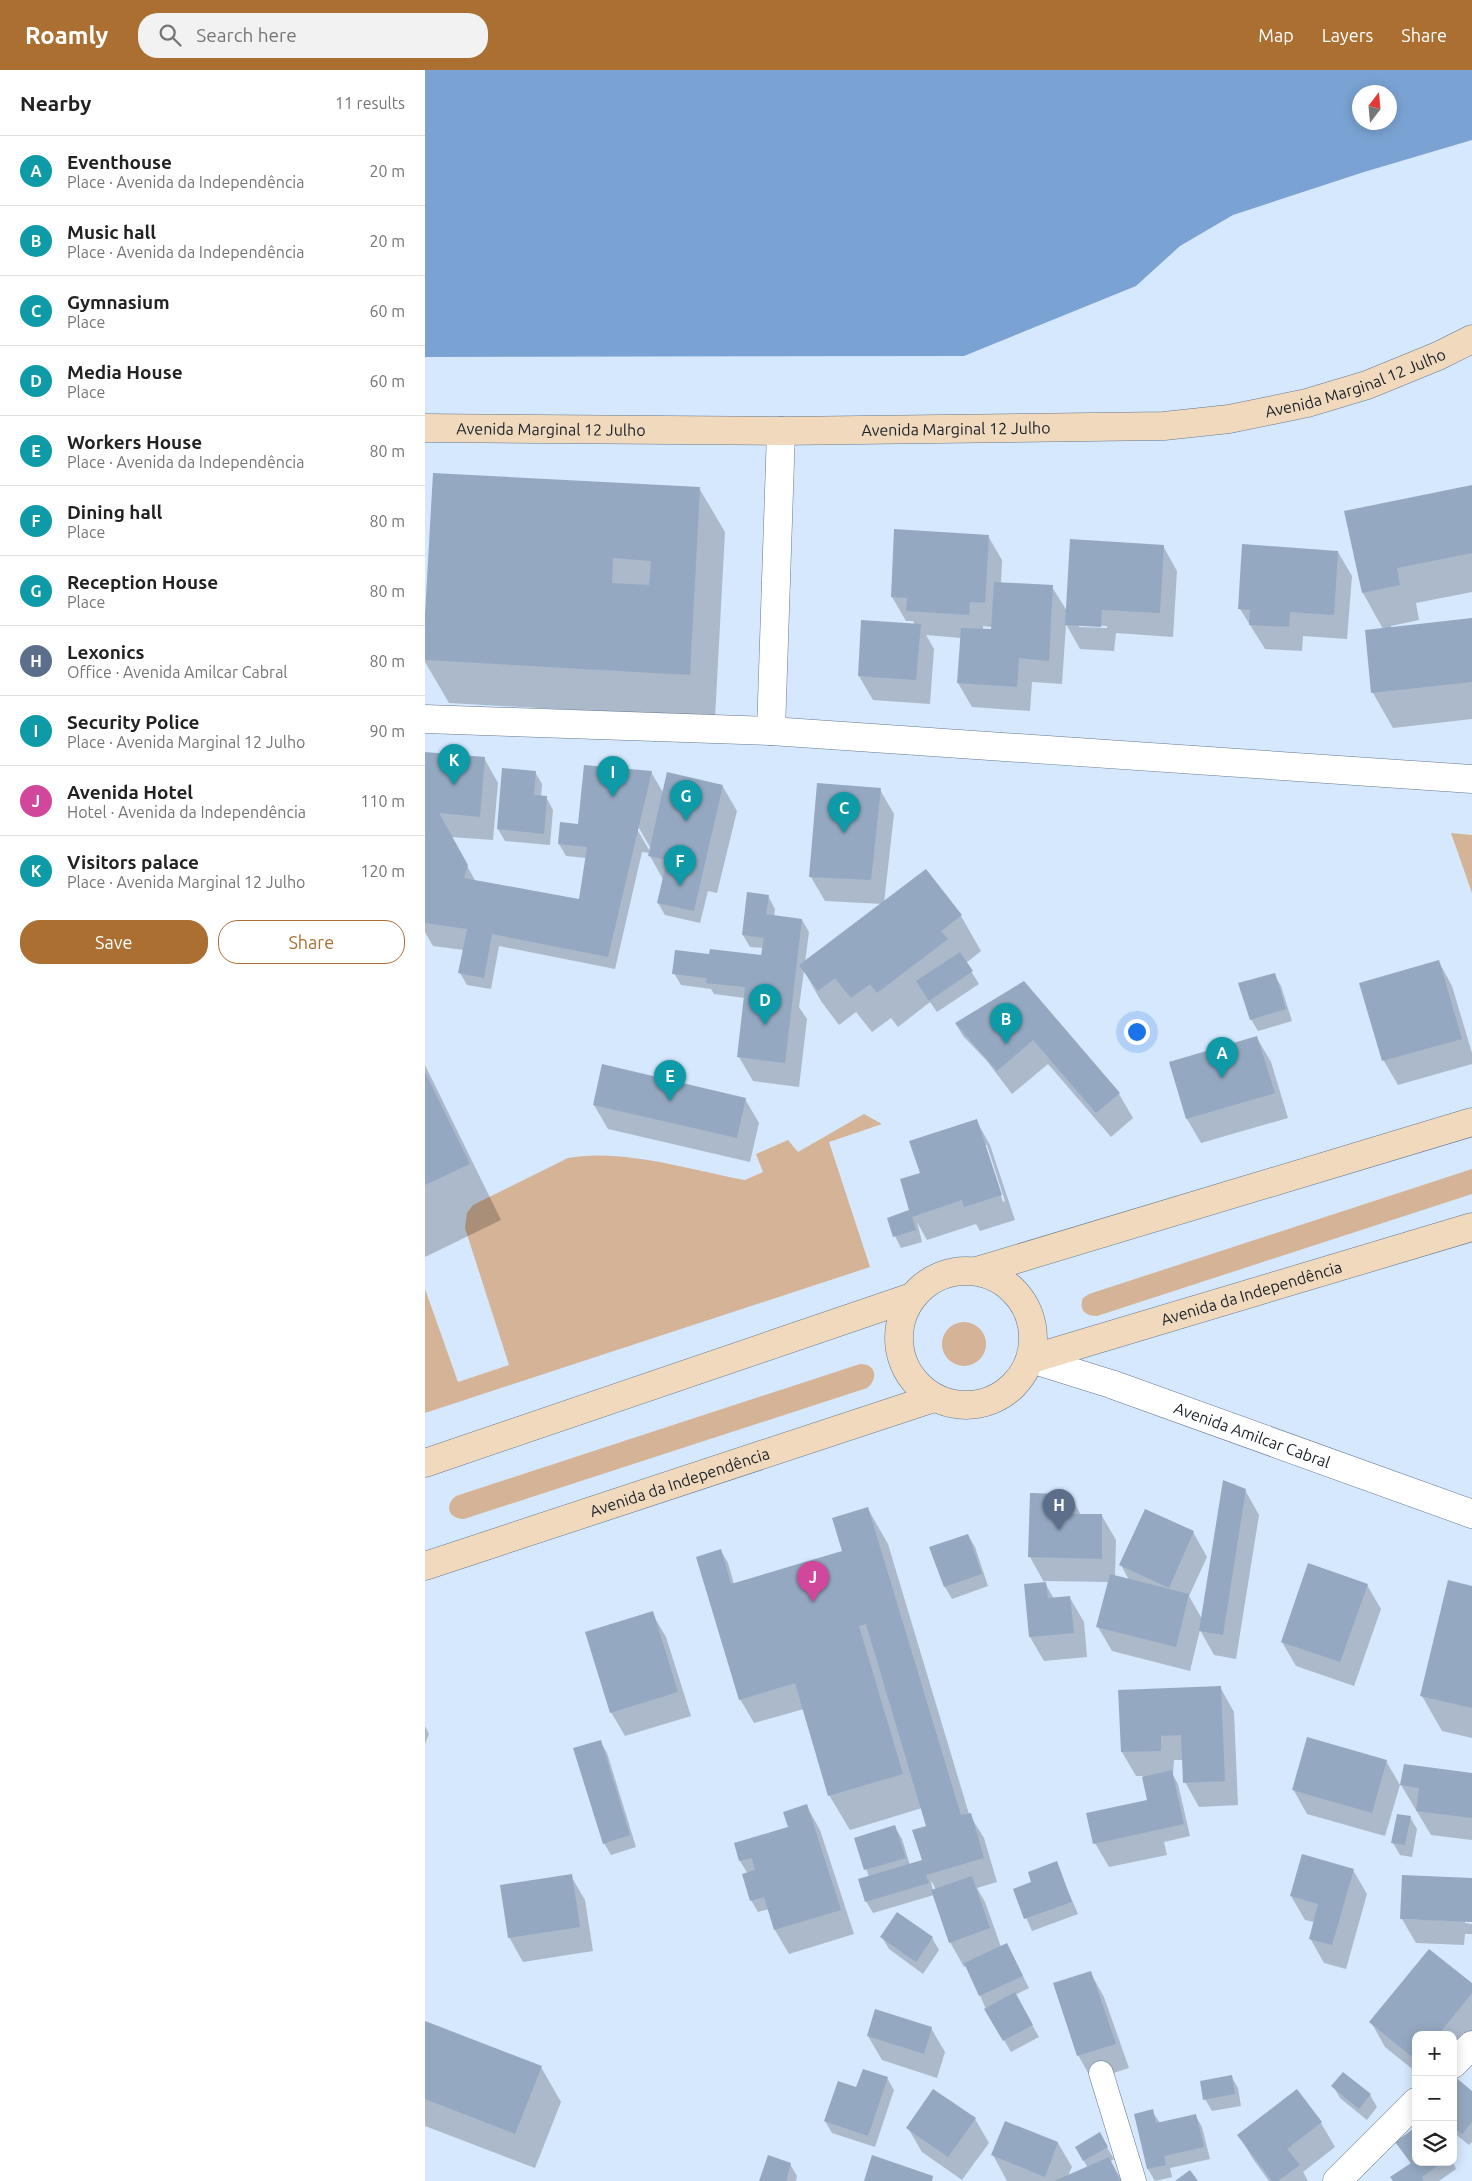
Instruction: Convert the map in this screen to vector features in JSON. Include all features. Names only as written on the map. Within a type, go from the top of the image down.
[{"type":"street","name":"Avenida Marginal 12 Julho","points":[[425,428],[781,430],[1164,426],[1229,419],[1307,403],[1367,385],[1438,356],[1472,339]]},
{"type":"street","points":[[771,731],[781,430]]},
{"type":"street","points":[[425,719],[771,731],[1472,779]]},
{"type":"street","points":[[977,1271],[999,1279],[1017,1294],[1029,1313],[1034,1336],[1031,1359],[1020,1379],[1004,1395],[979,1405],[956,1405],[934,1398],[915,1383],[903,1363],[898,1341],[901,1318],[912,1297],[929,1282],[941,1275],[954,1272],[977,1271],[1472,1122]]},
{"type":"street","name":"Avenida da Independência","points":[[1031,1359],[1472,1227]]},
{"type":"street","points":[[425,1463],[912,1297]]},
{"type":"street","name":"Avenida Amilcar Cabral","points":[[1031,1359],[1130,1391],[1472,1514]]},
{"type":"street","name":"Avenida da Independência","points":[[425,1566],[934,1398]]},
{"type":"street","points":[[1457,2060],[1472,2045]]},
{"type":"street","points":[[1337,2181],[1412,2106]]},
{"type":"lane","points":[[1101,2073],[1134,2181]]},
{"type":"shaded area","points":[[1451,833],[1472,835],[1472,893]]},
{"type":"shaded area","points":[[864,1114],[882,1124],[829,1142],[870,1267],[425,1413],[425,1289],[458,1382],[509,1365],[465,1228],[467,1213],[473,1205],[568,1158],[589,1156],[633,1158],[745,1180],[763,1172],[756,1154],[788,1140],[798,1152]]},
{"type":"shaded area","points":[[1472,1169],[1472,1194],[1097,1316],[1089,1315],[1082,1309],[1083,1298],[1089,1294]]},
{"type":"shaded area","points":[[968,1322],[980,1328],[985,1335],[985,1353],[980,1360],[973,1365],[960,1366],[952,1363],[945,1356],[942,1340],[945,1332],[952,1325]]},
{"type":"shaded area","points":[[860,1364],[870,1366],[874,1372],[873,1380],[867,1388],[464,1519],[454,1517],[449,1511],[450,1503],[456,1496]]},
{"type":"water","points":[[425,70],[1472,70],[1472,140],[1364,172],[1233,215],[1180,246],[1136,286],[964,356],[425,357]]},
{"type":"building","points":[[433,473],[700,487],[690,675],[425,660],[425,614]],"holes":[[[613,558],[651,561],[649,585],[612,583]]]},
{"type":"building","points":[[1472,485],[1472,553],[1397,568],[1400,585],[1362,593],[1344,511]]},
{"type":"building","points":[[894,529],[989,535],[985,603],[970,602],[969,615],[906,611],[907,598],[891,597]]},
{"type":"building","points":[[1070,539],[1164,545],[1160,613],[1102,610],[1101,627],[1065,625]]},
{"type":"building","points":[[1242,544],[1338,551],[1334,615],[1290,612],[1289,627],[1249,625],[1250,610],[1238,609]]},
{"type":"building","points":[[994,582],[1053,585],[1049,661],[1019,658],[1017,687],[957,683],[961,628],[991,629]]},
{"type":"building","points":[[1472,618],[1472,682],[1371,693],[1365,630]]},
{"type":"building","points":[[861,620],[921,624],[916,680],[858,676]]},
{"type":"building","points":[[425,752],[485,757],[480,817],[439,813],[468,865],[464,878],[579,899],[587,847],[558,844],[560,822],[578,824],[584,765],[652,771],[608,957],[492,934],[484,978],[458,973],[467,929],[425,923]]},
{"type":"building","points":[[502,768],[536,771],[534,795],[547,796],[544,834],[497,829]]},
{"type":"building","points":[[667,772],[723,785],[694,911],[657,903],[667,860],[648,856]]},
{"type":"building","points":[[817,783],[881,788],[871,880],[809,877]]},
{"type":"building","points":[[926,869],[962,915],[941,931],[948,939],[877,993],[870,984],[851,998],[835,978],[818,991],[799,965]]},
{"type":"building","points":[[747,892],[769,895],[766,914],[802,919],[785,1063],[737,1057],[745,987],[706,983],[707,978],[672,974],[675,950],[709,954],[710,949],[761,955],[764,938],[742,935]]},
{"type":"building","points":[[960,952],[973,971],[929,1001],[916,981]]},
{"type":"building","points":[[1439,960],[1462,1039],[1382,1061],[1359,983]]},
{"type":"building","points":[[1275,973],[1286,1009],[1250,1020],[1238,983]]},
{"type":"building","points":[[1024,981],[1120,1093],[1096,1113],[1033,1040],[997,1071],[955,1023]]},
{"type":"building","points":[[1257,1036],[1275,1093],[1186,1119],[1169,1062]]},
{"type":"building","points":[[602,1064],[746,1098],[737,1138],[593,1105]]},
{"type":"building","points":[[425,1072],[470,1164],[425,1185]]},
{"type":"building","points":[[977,1119],[1002,1195],[964,1207],[962,1200],[912,1217],[916,1230],[893,1237],[887,1218],[909,1210],[900,1179],[920,1173],[909,1141]]},
{"type":"building","points":[[1223,1480],[1246,1489],[1223,1635],[1199,1631]]},
{"type":"building","points":[[1030,1493],[1071,1494],[1071,1514],[1102,1514],[1102,1559],[1028,1557]]},
{"type":"building","points":[[868,1507],[961,1815],[971,1813],[984,1858],[926,1875],[929,1883],[865,1902],[858,1879],[922,1860],[912,1830],[926,1826],[866,1624],[859,1626],[903,1774],[828,1796],[795,1683],[739,1700],[696,1557],[721,1549],[731,1584],[842,1551],[832,1518]]},
{"type":"building","points":[[1145,1509],[1194,1531],[1169,1588],[1119,1565]]},
{"type":"building","points":[[968,1534],[982,1574],[944,1587],[929,1547]]},
{"type":"building","points":[[1308,1563],[1368,1584],[1340,1662],[1281,1642]]},
{"type":"building","points":[[1110,1574],[1189,1594],[1176,1647],[1096,1627]]},
{"type":"building","points":[[1448,1580],[1472,1586],[1472,1708],[1420,1696]]},
{"type":"building","points":[[1046,1582],[1048,1598],[1070,1596],[1074,1633],[1029,1637],[1024,1584]]},
{"type":"building","points":[[653,1611],[678,1692],[610,1713],[585,1632]]},
{"type":"building","points":[[1221,1686],[1225,1781],[1183,1783],[1181,1735],[1161,1736],[1161,1751],[1121,1752],[1118,1690]]},
{"type":"building","points":[[1307,1737],[1387,1760],[1372,1813],[1292,1790]]},
{"type":"building","points":[[601,1740],[630,1835],[603,1844],[573,1748]]},
{"type":"building","points":[[1404,1764],[1472,1773],[1472,1818],[1416,1811],[1419,1788],[1400,1785]]},
{"type":"building","points":[[1172,1770],[1184,1824],[1093,1844],[1086,1813],[1147,1800],[1142,1777]]},
{"type":"building","points":[[807,1804],[841,1910],[774,1930],[764,1897],[750,1901],[742,1874],[755,1870],[752,1858],[739,1861],[734,1843],[788,1827],[783,1812]]},
{"type":"building","points":[[1397,1814],[1411,1816],[1405,1845],[1391,1843]]},
{"type":"building","points":[[895,1825],[906,1858],[864,1870],[854,1838]]},
{"type":"building","points":[[1302,1854],[1354,1869],[1332,1945],[1309,1939],[1318,1904],[1290,1896]]},
{"type":"building","points":[[1057,1861],[1072,1902],[1024,1919],[1013,1889],[1031,1882],[1028,1872]]},
{"type":"building","points":[[572,1874],[580,1927],[508,1938],[500,1885]]},
{"type":"building","points":[[1402,1875],[1472,1878],[1472,1922],[1400,1919]]},
{"type":"building","points":[[972,1876],[990,1928],[949,1943],[931,1890]]},
{"type":"building","points":[[897,1912],[933,1937],[916,1962],[880,1937]]},
{"type":"building","points":[[1007,1943],[1023,1976],[979,1996],[964,1963]]},
{"type":"building","points":[[1429,1949],[1472,1983],[1472,1993],[1441,2031],[1412,2031],[1412,2057],[1369,2022]]},
{"type":"building","points":[[1091,1971],[1116,2044],[1077,2056],[1053,1983]]},
{"type":"building","points":[[1015,1992],[1033,2025],[1003,2041],[984,2009]]},
{"type":"building","points":[[875,2009],[932,2027],[924,2054],[867,2036]]},
{"type":"building","points":[[425,2021],[542,2066],[515,2134],[425,2099]]},
{"type":"building","points":[[863,2069],[888,2077],[868,2136],[824,2121],[838,2081],[856,2087]]},
{"type":"building","points":[[1343,2072],[1371,2094],[1359,2109],[1331,2086]]},
{"type":"building","points":[[1232,2075],[1235,2094],[1203,2100],[1200,2081]]},
{"type":"building","points":[[1457,2078],[1472,2091],[1472,2122],[1462,2134],[1457,2130]]},
{"type":"building","points":[[933,2089],[976,2118],[948,2157],[906,2128]]},
{"type":"building","points":[[1297,2089],[1322,2122],[1287,2149],[1300,2165],[1278,2181],[1272,2181],[1237,2135]]},
{"type":"building","points":[[1153,2109],[1156,2123],[1196,2114],[1204,2147],[1164,2156],[1166,2165],[1147,2169],[1134,2114]]},
{"type":"building","points":[[1005,2121],[1058,2142],[1045,2177],[991,2155]]},
{"type":"building","points":[[1412,2130],[1412,2166],[1437,2166],[1422,2177],[1424,2181],[1393,2181],[1390,2177],[1411,2163],[1395,2142]]},
{"type":"building","points":[[1100,2132],[1108,2147],[1083,2161],[1075,2147]]},
{"type":"building","points":[[768,2155],[791,2163],[786,2181],[759,2181]]},
{"type":"building","points":[[872,2155],[933,2176],[932,2181],[864,2181]]},
{"type":"building","points":[[1109,2157],[1120,2181],[1054,2181]]},
{"type":"building","points":[[1190,2170],[1198,2181],[1175,2181]]},
{"type":"place","name":"Visitors palace","points":[[454,785]]},
{"type":"place","name":"Security Police","points":[[613,797]]},
{"type":"place","name":"Reception House","points":[[686,821]]},
{"type":"place","name":"Gymnasium","points":[[844,833]]},
{"type":"place","name":"Dining hall","points":[[680,886]]},
{"type":"place","name":"Media House","points":[[765,1025]]},
{"type":"place","name":"Music hall","points":[[1006,1044]]},
{"type":"place","name":"Eventhouse","points":[[1222,1078]]},
{"type":"place","name":"Workers House","points":[[670,1101]]},
{"type":"place","name":"Lexonics","points":[[1059,1530]]},
{"type":"place","name":"Avenida Hotel","points":[[813,1602]]}]
